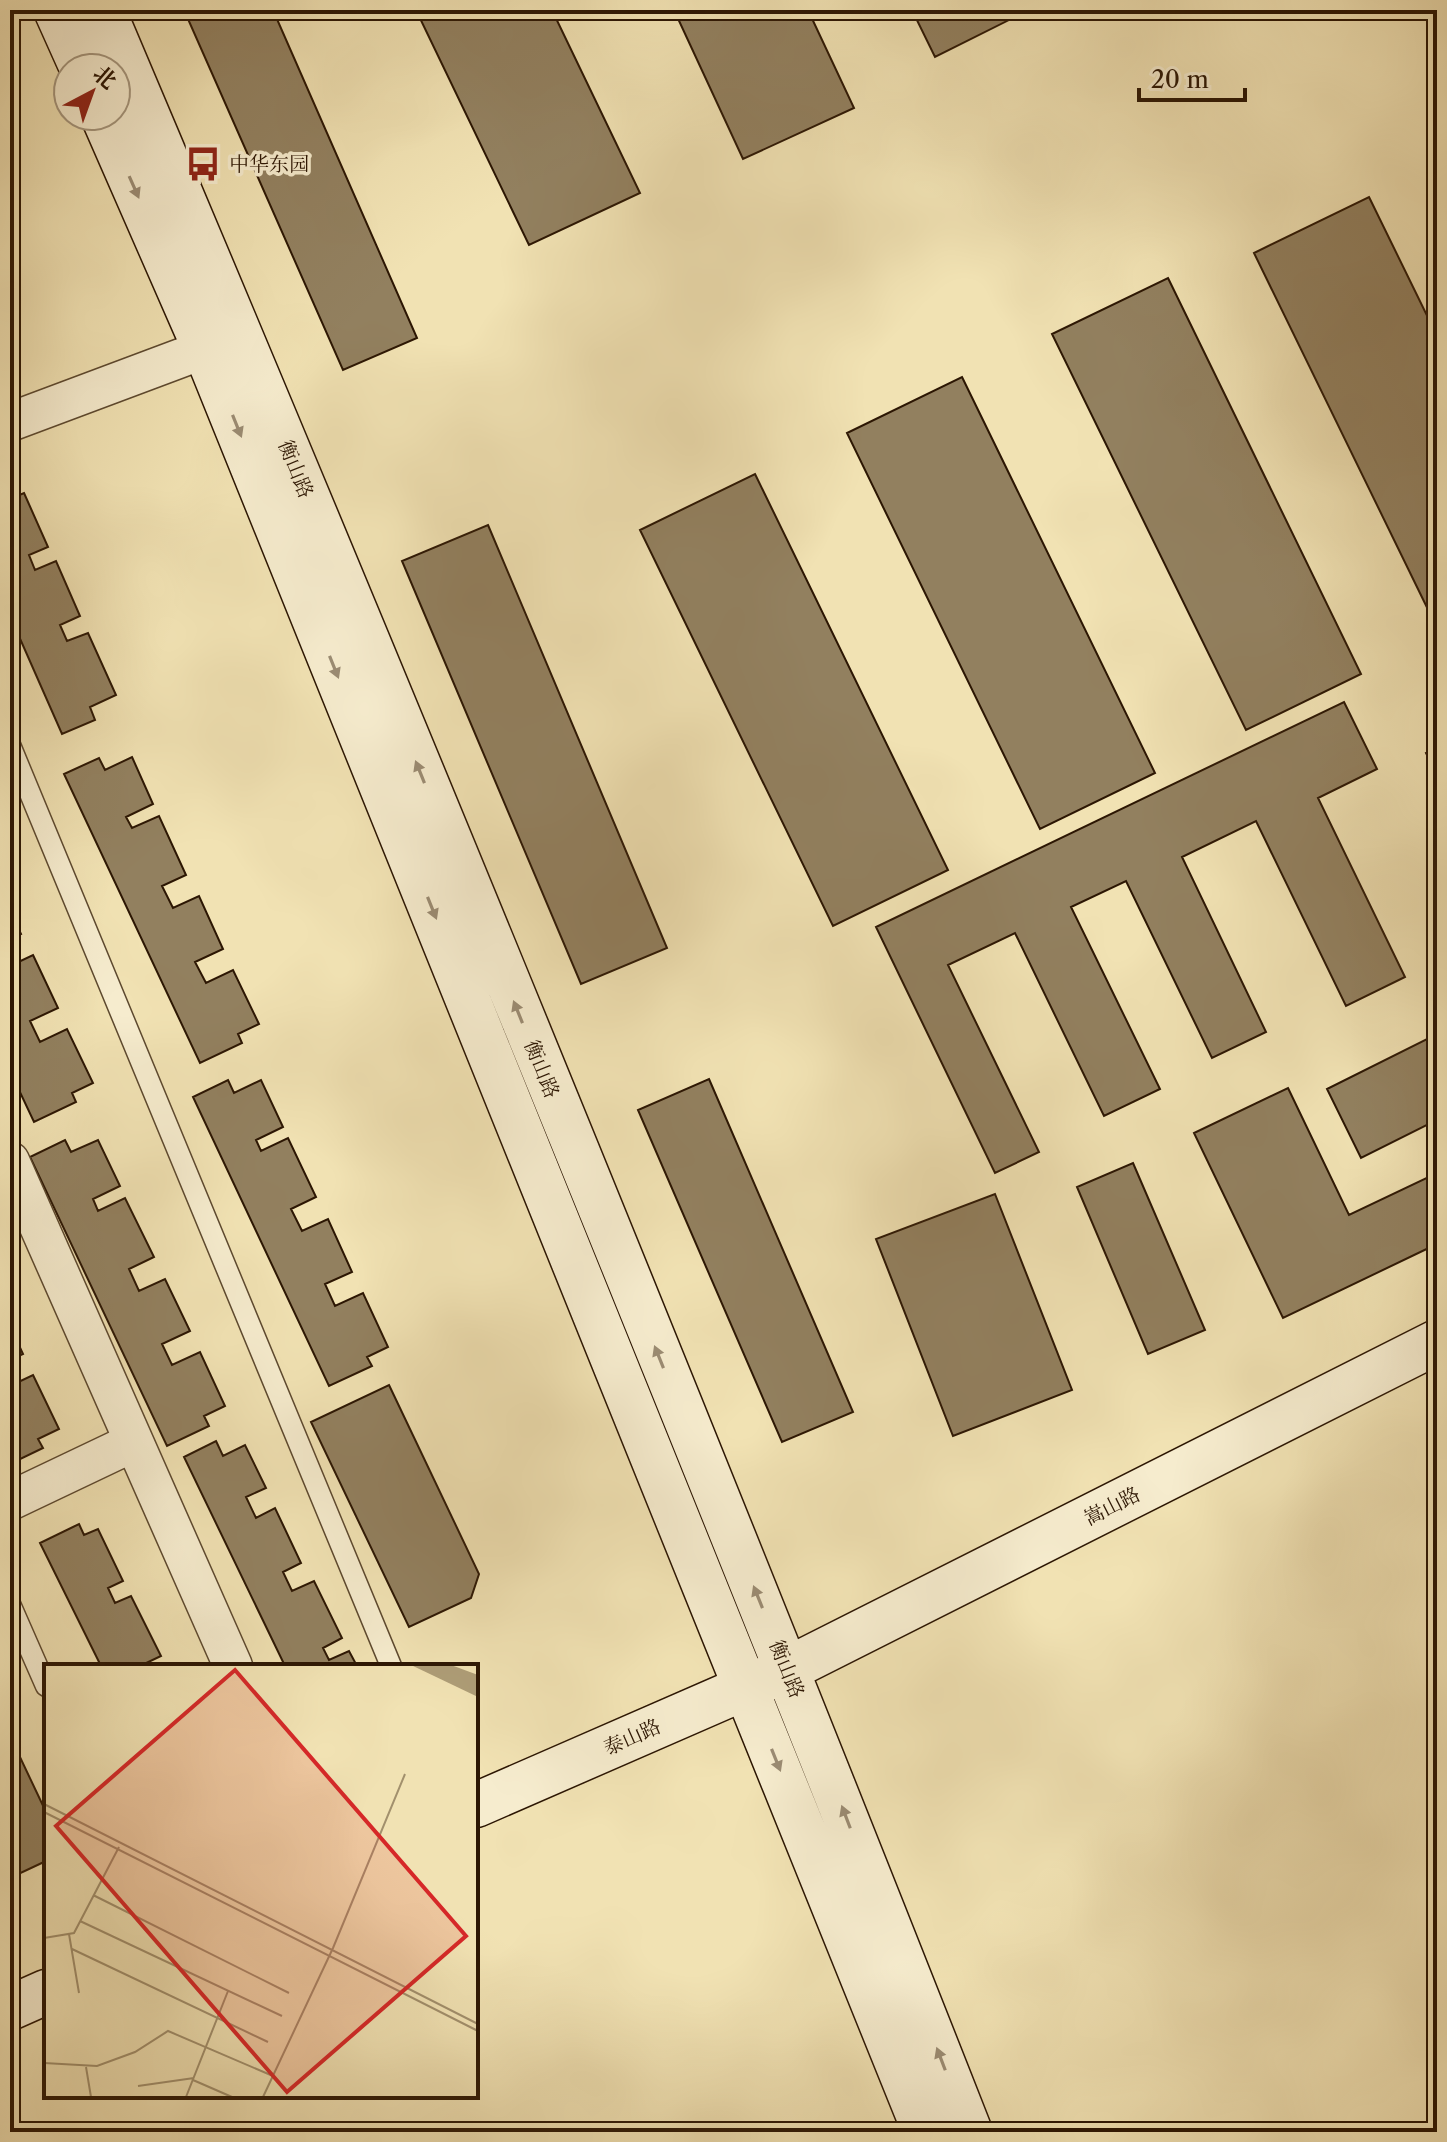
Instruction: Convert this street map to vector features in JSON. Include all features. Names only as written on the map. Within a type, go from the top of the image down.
[{"type":"street","points":[[56,10],[75,52]]},
{"type":"street","name":"衡山路","points":[[103,10],[242,337],[788,1669],[970,2132]]},
{"type":"street","name":"衡山路","points":[[110,132],[205,349],[925,2132]]},
{"type":"street","points":[[10,422],[205,349]]},
{"type":"street","points":[[10,1161],[232,1664]]},
{"type":"street","name":"嵩山路","points":[[788,1669],[1437,1342]]},
{"type":"street","points":[[10,1501],[134,1442]]},
{"type":"street","name":"泰山路","points":[[478,1804],[788,1669]]},
{"type":"street","points":[[10,2008],[44,1993]]},
{"type":"lane","points":[[10,745],[390,1664]]},
{"type":"lane","points":[[10,1604],[44,1681]]},
{"type":"building","points":[[184,10],[273,10],[417,338],[343,370]]},
{"type":"building","points":[[416,10],[552,10],[640,193],[529,245]]},
{"type":"building","points":[[674,10],[808,10],[854,108],[743,159]]},
{"type":"building","points":[[912,10],[1029,10],[935,57]]},
{"type":"building","points":[[1369,197],[1437,336],[1437,628],[1254,253]]},
{"type":"building","points":[[1168,278],[1361,674],[1246,730],[1052,334]]},
{"type":"building","points":[[962,377],[1155,773],[1040,829],[847,433]]},
{"type":"building","points":[[755,474],[948,870],[833,926],[640,530]]},
{"type":"building","points":[[24,493],[48,547],[29,555],[35,570],[56,561],[80,616],[60,625],[67,641],[88,633],[116,695],[90,707],[95,720],[62,734],[10,616],[10,499]]},
{"type":"building","points":[[488,525],[667,948],[581,984],[402,561]]},
{"type":"building","points":[[1344,702],[1377,769],[1318,798],[1405,977],[1346,1006],[1256,821],[1182,857],[1266,1032],[1212,1058],[1126,881],[1071,907],[1160,1089],[1104,1116],[1015,933],[948,965],[1039,1152],[995,1173],[876,927]]},
{"type":"building","points":[[1437,748],[1437,775],[1426,753]]},
{"type":"building","points":[[132,757],[153,804],[126,817],[132,828],[159,816],[186,875],[162,886],[173,908],[199,896],[223,949],[195,962],[206,983],[233,970],[259,1024],[238,1034],[242,1043],[200,1063],[64,774],[99,758],[105,770]]},
{"type":"building","points":[[10,911],[21,934],[10,939]]},
{"type":"building","points":[[33,955],[58,1008],[30,1021],[40,1042],[67,1029],[93,1083],[72,1093],[76,1102],[34,1122],[10,1071],[10,966]]},
{"type":"building","points":[[1437,1034],[1437,1120],[1361,1158],[1327,1089]]},
{"type":"building","points":[[709,1079],[853,1412],[782,1442],[638,1110]]},
{"type":"building","points":[[228,1080],[234,1093],[261,1080],[283,1127],[256,1140],[261,1151],[288,1138],[316,1197],[291,1209],[302,1231],[328,1219],[352,1272],[325,1284],[335,1306],[363,1293],[388,1347],[367,1357],[372,1366],[329,1386],[193,1097]]},
{"type":"building","points":[[1288,1088],[1349,1215],[1437,1173],[1437,1244],[1283,1318],[1194,1133]]},
{"type":"building","points":[[65,1140],[71,1152],[98,1140],[120,1186],[93,1199],[98,1211],[125,1198],[154,1257],[129,1269],[139,1291],[165,1279],[190,1331],[162,1344],[172,1365],[200,1352],[225,1406],[204,1416],[209,1426],[167,1446],[30,1157]]},
{"type":"building","points":[[1133,1163],[1205,1330],[1148,1354],[1077,1187]]},
{"type":"building","points":[[995,1194],[1072,1390],[953,1436],[876,1239]]},
{"type":"building","points":[[10,1326],[23,1354],[10,1360]]},
{"type":"building","points":[[33,1375],[59,1429],[38,1439],[43,1448],[10,1464],[10,1386]]},
{"type":"building","points":[[389,1385],[479,1574],[471,1598],[409,1627],[311,1422]]},
{"type":"building","points":[[216,1441],[223,1456],[245,1445],[266,1488],[246,1497],[256,1518],[275,1508],[301,1563],[283,1572],[292,1591],[314,1581],[342,1638],[323,1648],[329,1660],[349,1651],[356,1664],[284,1664],[184,1457]]},
{"type":"building","points":[[79,1524],[84,1535],[98,1529],[123,1581],[108,1588],[115,1603],[131,1596],[161,1656],[144,1664],[100,1664],[40,1543]]},
{"type":"building","points":[[10,1736],[44,1808],[44,1862],[10,1878]]},
{"type":"place","name":"中华东园","points":[[203,164]]}]
